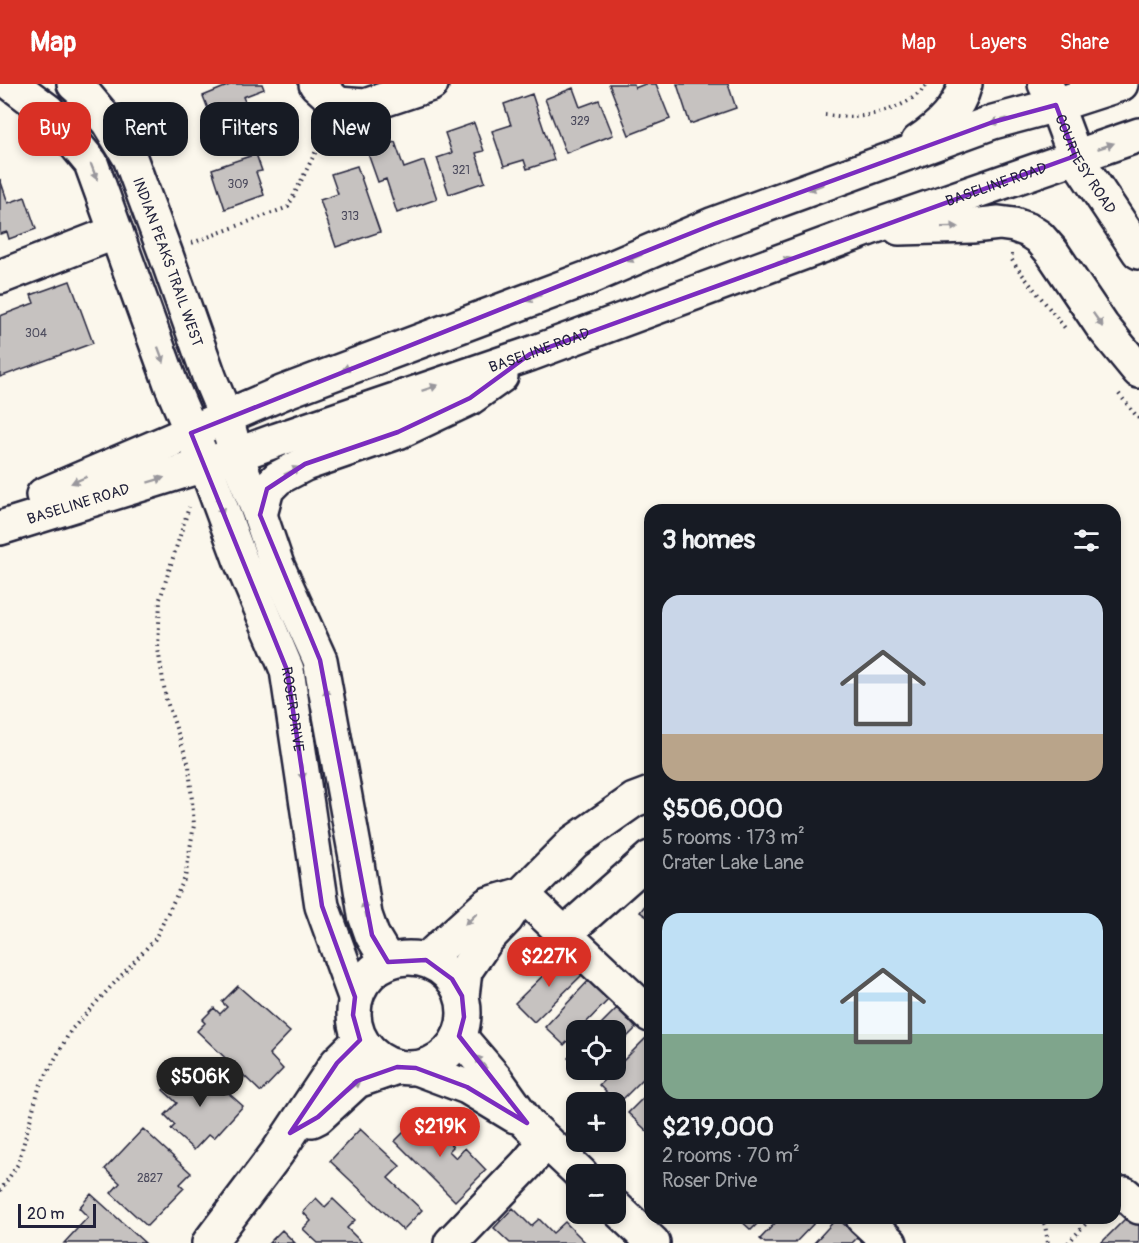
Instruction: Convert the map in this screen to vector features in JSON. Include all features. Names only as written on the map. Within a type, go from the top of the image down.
[{"type":"street","points":[[12,84],[48,111],[91,163],[191,433]]},
{"type":"street","name":"INDIAN PEAKS TRAIL WEST","points":[[74,84],[108,122],[130,158],[226,417],[236,455]]},
{"type":"street","points":[[316,84],[338,104],[365,106],[431,84]]},
{"type":"street","points":[[894,158],[930,133],[955,109],[965,84]]},
{"type":"street","name":"BASELINE ROAD","points":[[0,513],[297,387],[588,278],[714,224],[993,122],[1050,94],[1121,84]]},
{"type":"street","name":"COURTESY ROAD","points":[[1050,94],[1075,156],[1139,252]]},
{"type":"street","name":"BASELINE ROAD","points":[[0,528],[236,455],[530,354],[870,228],[1139,135]]},
{"type":"street","points":[[870,228],[972,226],[999,223],[1028,230],[1039,237],[1052,252],[1102,326],[1139,371]]},
{"type":"street","points":[[0,277],[116,232]]},
{"type":"street","points":[[260,515],[267,489],[278,478],[305,464],[398,432],[470,398],[530,354]]},
{"type":"street","name":"ROSER DRIVE","points":[[191,433],[205,464],[240,559],[287,670],[322,906],[355,997]]},
{"type":"street","points":[[236,455],[277,565],[320,660],[365,915],[372,935],[388,962]]},
{"type":"street","points":[[290,1133],[318,1117],[357,1081],[437,1060],[451,1048],[459,1036],[464,1017],[462,996],[465,971],[487,939],[506,919],[522,894],[574,842],[634,800],[644,796]]},
{"type":"street","points":[[564,934],[644,863]]},
{"type":"street","points":[[426,960],[488,903],[522,894]]},
{"type":"street","points":[[522,894],[644,1009]]},
{"type":"street","points":[[462,996],[443,969],[426,960],[407,958],[388,962],[366,978],[355,997],[353,1015],[360,1040],[375,1058],[466,1087],[537,1132]]},
{"type":"street","points":[[459,1036],[537,1132],[571,1164]]},
{"type":"street","points":[[209,1243],[290,1133],[337,1063],[360,1040]]},
{"type":"street","points":[[451,1243],[526,1165],[537,1132]]},
{"type":"street","points":[[626,1217],[653,1243]]},
{"type":"street","points":[[870,1224],[890,1243]]},
{"type":"path","points":[[825,115],[861,116],[903,105],[917,96],[928,84]]},
{"type":"path","points":[[165,252],[288,207],[313,156]]},
{"type":"path","points":[[0,1191],[18,1164],[39,1088],[72,1030],[155,939],[185,878],[194,825],[189,765],[166,699],[158,650],[159,598],[191,500]]},
{"type":"path","points":[[1044,1224],[1048,1243]]},
{"type":"path","points":[[1068,1243],[1085,1224]]},
{"type":"highlighted area","points":[[1056,105],[1075,156],[530,354],[470,398],[398,432],[305,464],[267,489],[260,515],[320,660],[372,935],[388,962],[426,960],[452,979],[462,996],[464,1017],[459,1036],[527,1123],[467,1087],[416,1068],[397,1067],[357,1081],[318,1117],[290,1133],[337,1063],[360,1040],[353,1015],[355,997],[322,906],[287,670],[191,433],[714,224],[993,122]]},
{"type":"building","points":[[232,84],[262,84],[264,89],[243,97],[245,102],[205,102],[203,96]]},
{"type":"building","points":[[609,84],[634,84],[635,88],[645,84],[656,84],[670,119],[629,135]]},
{"type":"building","points":[[677,84],[728,84],[736,108],[690,124]]},
{"type":"building","points":[[573,88],[580,107],[599,100],[613,135],[566,153],[545,99]]},
{"type":"building","points":[[532,94],[554,160],[527,169],[524,160],[504,166],[492,131],[511,125],[504,104]]},
{"type":"building","points":[[474,123],[484,151],[476,153],[485,182],[449,194],[437,158],[452,153],[445,133]]},
{"type":"building","points":[[395,142],[404,168],[424,161],[437,199],[397,213],[386,179],[378,182],[369,156],[391,156],[391,143]]},
{"type":"building","points":[[250,156],[257,156],[262,171],[256,172],[264,195],[225,209],[212,169]]},
{"type":"building","points":[[357,166],[380,232],[336,247],[320,200],[338,194],[331,174]]},
{"type":"building","points":[[0,179],[8,203],[25,197],[36,229],[9,239],[7,232],[0,234]]},
{"type":"building","points":[[70,281],[93,343],[0,377],[0,316],[34,303],[31,295]]},
{"type":"building","points":[[564,955],[583,974],[534,1022],[515,1003]]},
{"type":"building","points":[[590,979],[610,998],[589,1020],[566,1020],[566,1043],[564,1045],[545,1027]]},
{"type":"building","points":[[238,986],[290,1032],[269,1054],[283,1069],[261,1092],[197,1031],[205,1023],[202,1020],[214,1008],[220,1014],[227,1007],[222,1002]]},
{"type":"building","points":[[617,1008],[636,1028],[626,1038],[626,1020],[605,1020]]},
{"type":"building","points":[[644,1040],[644,1078],[626,1096],[626,1092],[606,1092],[599,1085],[604,1080],[626,1080],[626,1058]]},
{"type":"building","points":[[200,1068],[243,1106],[214,1138],[209,1134],[194,1150],[171,1129],[175,1125],[165,1115],[177,1103],[163,1090],[176,1077],[182,1083]]},
{"type":"building","points":[[644,1097],[644,1128],[628,1113]]},
{"type":"building","points":[[421,1115],[453,1147],[449,1151],[456,1158],[465,1148],[486,1170],[455,1201],[395,1141]]},
{"type":"building","points":[[143,1129],[191,1173],[180,1184],[184,1188],[147,1226],[111,1193],[120,1183],[105,1169]]},
{"type":"building","points":[[360,1129],[400,1166],[388,1178],[422,1210],[403,1230],[330,1161]]},
{"type":"building","points":[[91,1194],[145,1243],[64,1243],[88,1217],[79,1208]]},
{"type":"building","points":[[316,1198],[325,1207],[333,1199],[355,1220],[347,1228],[362,1243],[318,1243],[303,1229],[311,1221],[303,1212]]},
{"type":"building","points":[[513,1208],[531,1226],[539,1219],[553,1233],[565,1222],[586,1243],[510,1243],[494,1228]]},
{"type":"building","points":[[1130,1214],[1139,1222],[1139,1243],[1101,1243],[1121,1224]]},
{"type":"building","points":[[744,1224],[757,1224],[751,1230]]},
{"type":"building","points":[[774,1224],[813,1224],[795,1243],[765,1243],[760,1239]]},
{"type":"building","points":[[831,1224],[844,1224],[858,1237],[852,1243],[814,1243]]},
{"type":"building","points":[[282,1230],[295,1243],[269,1243]]}]
